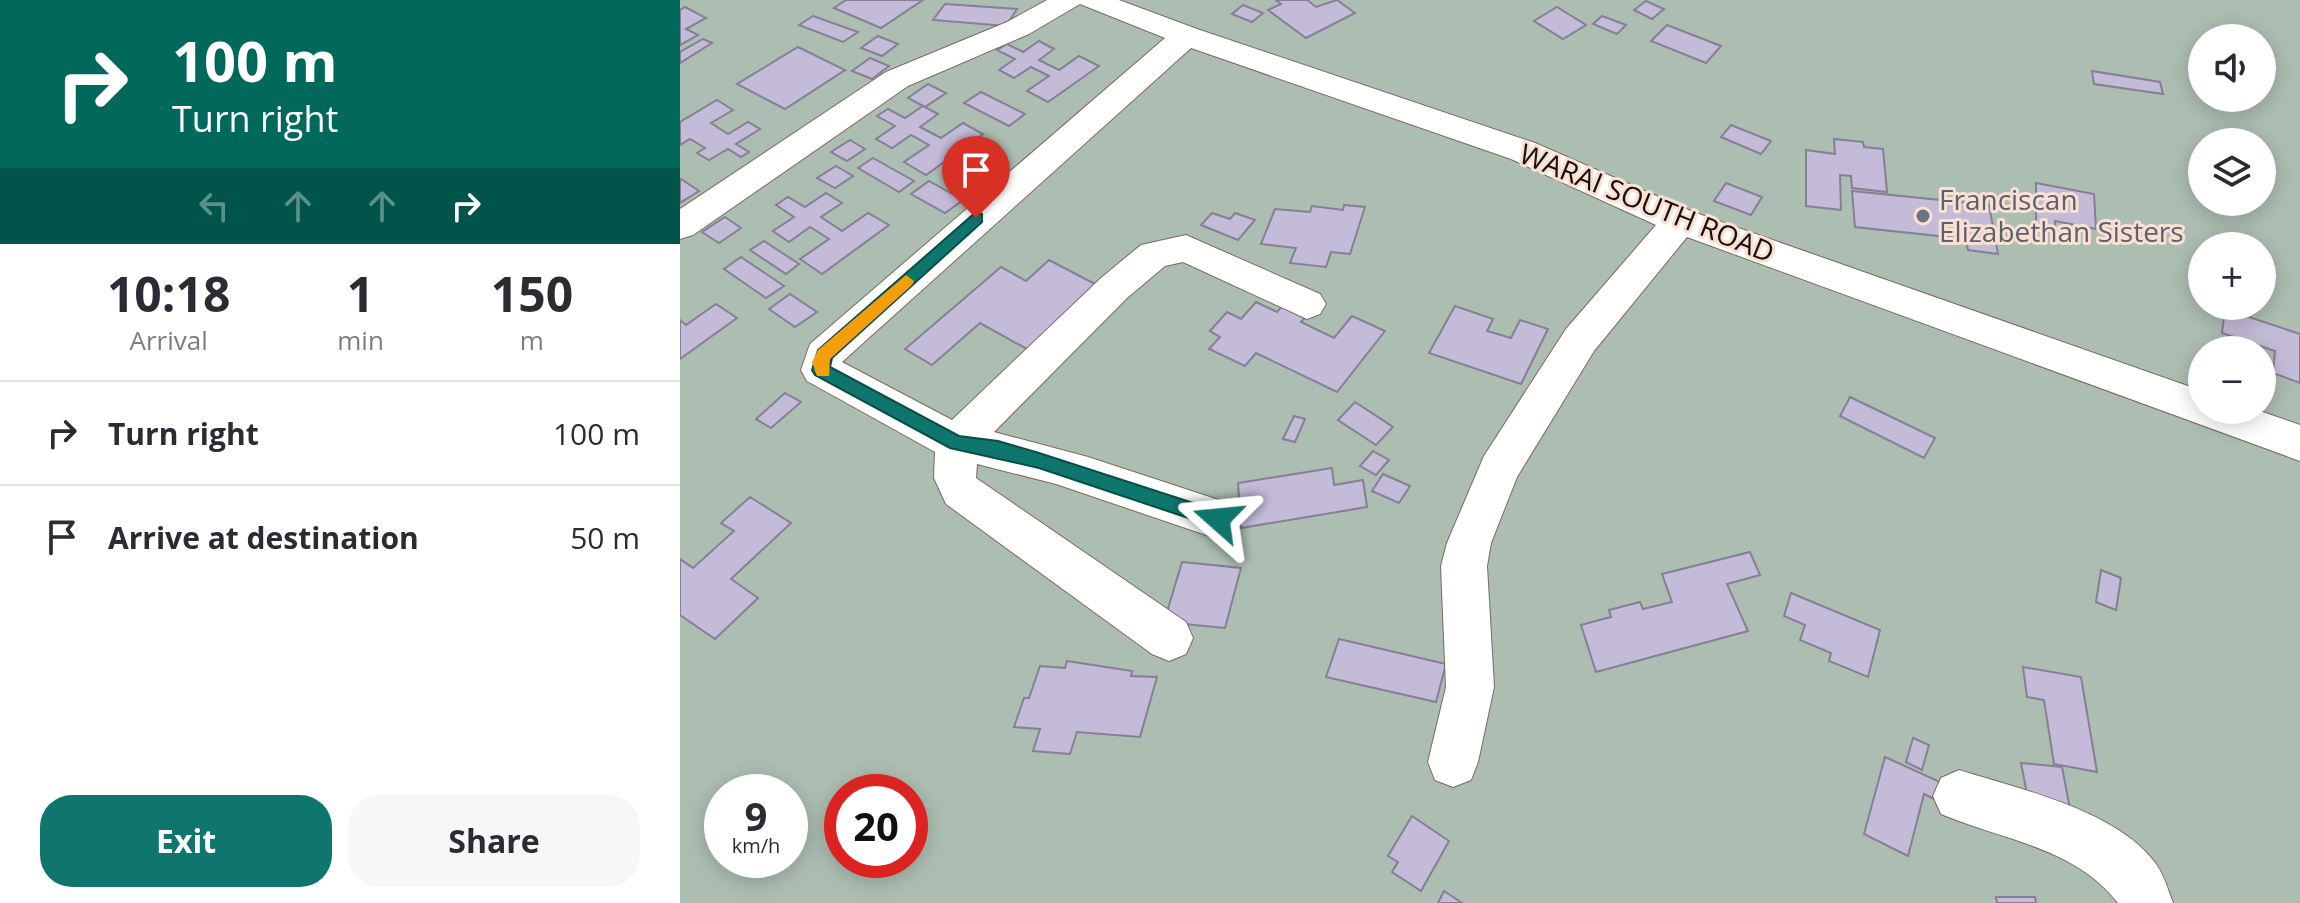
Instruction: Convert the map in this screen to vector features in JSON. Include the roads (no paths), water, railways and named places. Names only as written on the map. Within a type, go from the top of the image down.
[{"type":"street","points":[[680,226],[897,79],[1018,28],[1069,0]]},
{"type":"street","name":"WARAI SOUTH ROAD","points":[[1092,0],[1174,23],[1523,151],[1680,221],[2188,403]]},
{"type":"street","points":[[1174,23],[824,355],[821,370],[956,443],[998,449],[1039,460],[1218,519]]},
{"type":"street","points":[[1453,762],[1470,687],[1464,566],[1469,543],[1499,469],[1580,340],[1680,221]]},
{"type":"street","points":[[1169,638],[961,491],[955,478],[956,443],[1114,288],[1154,255],[1186,248],[1307,304]]},
{"type":"street","points":[[2247,424],[2300,443]]},
{"type":"street","points":[[1959,796],[2072,834],[2120,864],[2135,880],[2146,903]]},
{"type":"place","name":"Franciscan Elizabethan Sisters","points":[[1923,216]]}]
